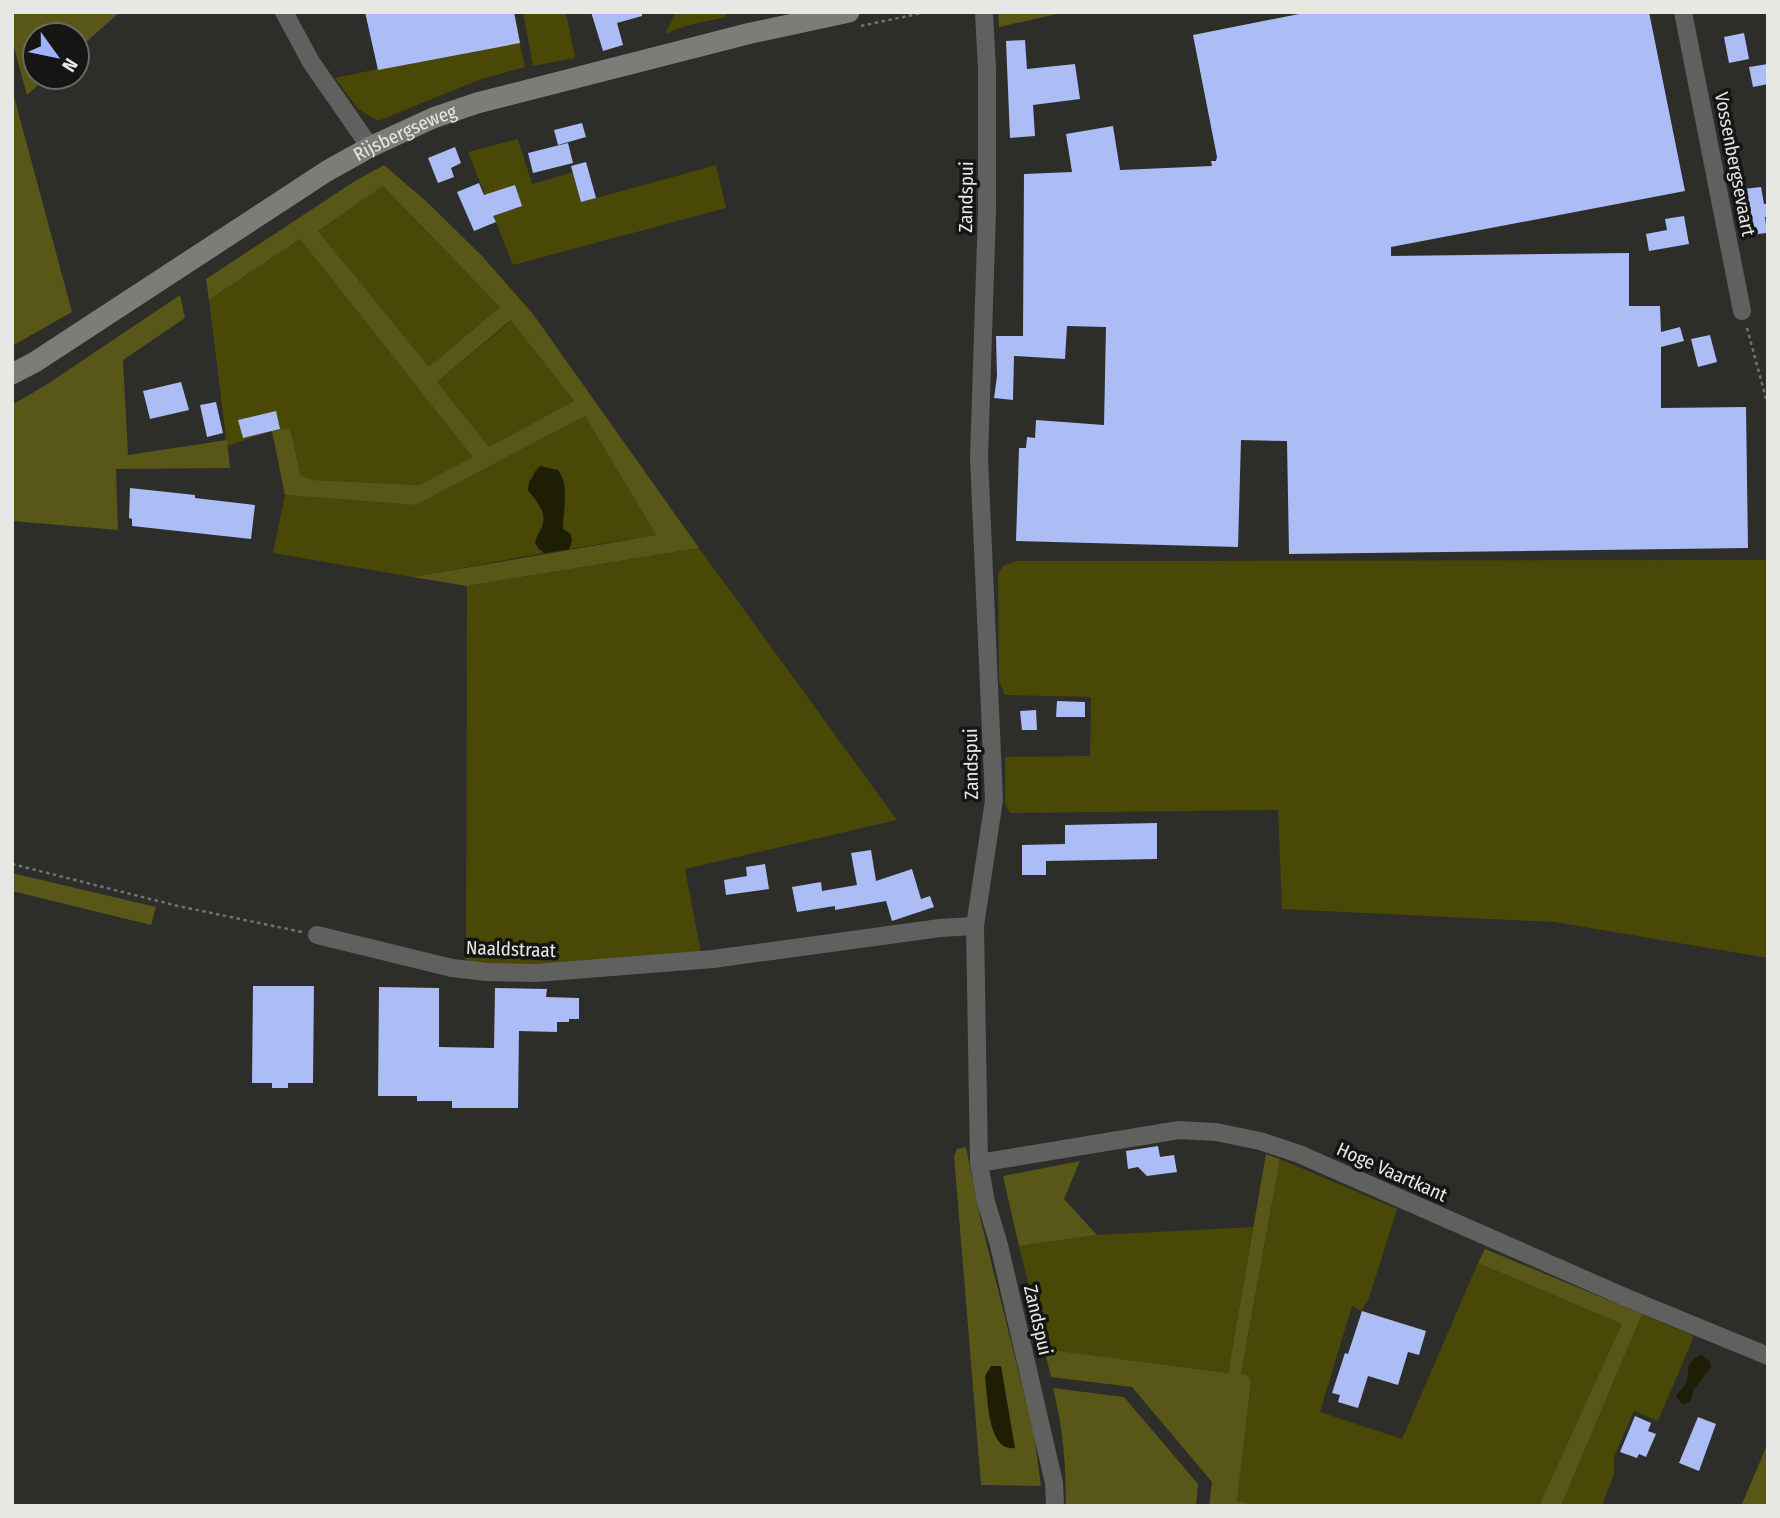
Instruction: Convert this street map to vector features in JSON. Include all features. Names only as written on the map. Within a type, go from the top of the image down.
[{"type":"main road","name":"Rijsbergseweg","points":[[12,374],[35,362],[285,197],[370,147],[433,118],[522,90],[751,33],[849,12]]},
{"type":"street","points":[[284,12],[312,62],[370,147]]},
{"type":"street","name":"Zandspui","points":[[984,12],[987,69],[987,211],[979,458],[994,800],[975,926],[979,1163],[1054,1483],[1055,1506]]},
{"type":"street","name":"Vossenbergsevaart","points":[[1683,12],[1742,311]]},
{"type":"street","name":"Naaldstraat","points":[[317,935],[452,968],[536,973],[713,959],[940,928],[975,926]]},
{"type":"street","name":"Hoge Vaartkant","points":[[979,1163],[1179,1130],[1216,1132],[1260,1141],[1299,1154],[1614,1293],[1768,1356]]},
{"type":"path","points":[[1742,311],[1768,406]]},
{"type":"path","points":[[12,864],[178,906],[317,935]]},
{"type":"shaded area","points":[[12,12],[120,12],[91,38],[91,21],[21,21],[21,73],[12,40]]},
{"type":"shaded area","points":[[523,12],[566,12],[575,58],[533,66]]},
{"type":"shaded area","points":[[676,12],[726,12],[726,17],[685,26],[665,34]]},
{"type":"shaded area","points":[[998,12],[1066,12],[999,27]]},
{"type":"shaded area","points":[[519,39],[525,67],[479,80],[378,121],[358,109],[335,78]]},
{"type":"shaded area","points":[[12,89],[72,312],[12,346]]},
{"type":"shaded area","points":[[518,139],[532,184],[574,172],[582,202],[716,165],[726,208],[513,265],[468,152]]},
{"type":"shaded area","points":[[384,165],[427,202],[482,256],[533,314],[699,548],[467,586],[412,577],[656,535],[585,416],[416,505],[285,495],[272,431],[290,429],[301,476],[313,480],[419,485],[473,457],[300,239],[209,300],[206,279],[355,181]],"holes":[[[383,186],[500,307],[429,367],[318,231]],[[511,320],[574,401],[489,447],[437,382]]]},
{"type":"shaded area","points":[[383,186],[500,307],[429,368],[318,231]]},
{"type":"shaded area","points":[[300,239],[474,457],[419,485],[313,480],[301,476],[290,430],[272,431],[227,446],[209,300]]},
{"type":"shaded area","points":[[180,295],[185,318],[123,360],[128,455],[227,440],[230,468],[116,469],[118,530],[12,521],[12,405]]},
{"type":"shaded area","points":[[512,320],[574,401],[489,448],[437,382]]},
{"type":"shaded area","points":[[585,416],[656,535],[569,549],[572,541],[563,530],[563,518],[540,466],[534,472],[528,490],[542,512],[543,523],[536,538],[538,549],[544,553],[412,577],[273,553],[285,495],[416,505]]},
{"type":"shaded area","points":[[540,466],[558,470],[562,476],[565,491],[563,529],[571,534],[569,549],[544,553],[535,544],[544,517],[528,490],[529,482]]},
{"type":"shaded area","points":[[699,548],[897,820],[685,869],[701,953],[554,965],[466,962],[467,586]]},
{"type":"shaded area","points":[[1768,560],[1768,958],[1554,922],[1282,909],[1278,810],[1010,813],[1005,804],[1005,757],[1090,756],[1091,697],[1005,695],[999,681],[998,574],[1003,566],[1016,561]]},
{"type":"shaded area","points":[[12,873],[156,907],[151,925],[12,891]]},
{"type":"shaded area","points":[[966,1147],[980,1217],[1034,1434],[1041,1486],[981,1485],[954,1156],[957,1149]]},
{"type":"shaded area","points":[[1266,1154],[1280,1159],[1241,1374],[1248,1376],[1251,1382],[1237,1501],[1264,1506],[1209,1506],[1212,1482],[1132,1387],[1051,1377],[1044,1349],[1228,1373]]},
{"type":"shaded area","points":[[1280,1159],[1397,1209],[1369,1298],[1361,1311],[1352,1306],[1320,1412],[1402,1439],[1478,1263],[1623,1324],[1539,1506],[1264,1506],[1237,1501],[1251,1382],[1241,1375]]},
{"type":"shaded area","points":[[1080,1161],[1064,1199],[1097,1235],[1019,1246],[1003,1176]]},
{"type":"shaded area","points":[[1253,1227],[1228,1373],[1044,1349],[1019,1246],[1097,1235]]},
{"type":"shaded area","points":[[1485,1249],[1642,1314],[1561,1506],[1539,1506],[1622,1324],[1478,1263]]},
{"type":"shaded area","points":[[1642,1314],[1694,1336],[1658,1421],[1634,1411],[1614,1457],[1614,1474],[1602,1506],[1561,1506]]},
{"type":"shaded area","points":[[1701,1355],[1710,1361],[1711,1367],[1693,1391],[1691,1401],[1683,1405],[1676,1396],[1686,1382],[1690,1363]]},
{"type":"shaded area","points":[[991,1366],[1001,1366],[1015,1448],[1006,1447],[994,1432],[988,1409],[985,1376]]},
{"type":"shaded area","points":[[1053,1388],[1124,1397],[1198,1484],[1196,1506],[1066,1506],[1063,1447]]},
{"type":"shaded area","points":[[1768,1443],[1768,1506],[1741,1506]]},
{"type":"building","points":[[365,12],[514,12],[520,43],[378,70]]},
{"type":"building","points":[[591,12],[642,12],[642,16],[617,23],[623,45],[603,51]]},
{"type":"building","points":[[1309,12],[1649,12],[1685,191],[1391,247],[1391,256],[1629,253],[1629,306],[1660,306],[1661,332],[1680,327],[1684,341],[1661,347],[1661,408],[1746,407],[1748,548],[1289,554],[1287,441],[1241,440],[1238,547],[1016,541],[1019,448],[1026,448],[1027,437],[1035,438],[1036,420],[1104,425],[1106,327],[1067,326],[1065,359],[1014,356],[1013,400],[994,398],[997,376],[996,336],[1023,336],[1024,174],[1072,172],[1066,134],[1113,126],[1120,170],[1212,166],[1211,161],[1216,161],[1217,157],[1193,35]]},
{"type":"building","points":[[1744,33],[1749,59],[1729,63],[1724,37]]},
{"type":"building","points":[[1025,40],[1027,69],[1075,64],[1080,99],[1033,105],[1035,136],[1010,138],[1006,41]]},
{"type":"building","points":[[1768,64],[1768,84],[1753,87],[1749,67]]},
{"type":"building","points":[[582,123],[586,137],[558,145],[554,130]]},
{"type":"building","points":[[568,143],[573,163],[533,173],[528,153]]},
{"type":"building","points":[[455,147],[461,163],[451,168],[454,177],[438,183],[428,158]]},
{"type":"building","points":[[586,162],[596,198],[581,202],[571,166]]},
{"type":"building","points":[[479,183],[484,195],[515,185],[522,206],[493,216],[496,222],[474,231],[457,192]]},
{"type":"building","points":[[1761,187],[1764,204],[1768,204],[1768,217],[1765,217],[1767,233],[1749,235],[1743,189]]},
{"type":"building","points":[[1684,216],[1689,244],[1649,251],[1646,234],[1667,230],[1665,219]]},
{"type":"building","points":[[1710,335],[1717,362],[1698,367],[1691,339]]},
{"type":"building","points":[[181,382],[189,410],[150,419],[143,391]]},
{"type":"building","points":[[216,402],[223,433],[207,437],[200,405]]},
{"type":"building","points":[[276,411],[280,429],[243,438],[238,420]]},
{"type":"building","points":[[130,488],[255,505],[251,539],[132,526],[132,519],[129,518]]},
{"type":"building","points":[[1057,701],[1085,702],[1085,717],[1056,717]]},
{"type":"building","points":[[1036,710],[1037,730],[1022,730],[1020,711]]},
{"type":"building","points":[[1157,823],[1157,859],[1046,861],[1046,875],[1022,875],[1022,845],[1065,844],[1065,825]]},
{"type":"building","points":[[871,850],[876,881],[912,869],[921,899],[930,896],[934,907],[892,921],[886,901],[835,910],[835,906],[797,912],[792,887],[821,882],[822,891],[857,885],[851,853]]},
{"type":"building","points":[[765,864],[769,889],[726,895],[724,880],[747,876],[746,867]]},
{"type":"building","points":[[253,986],[314,986],[313,1083],[288,1083],[288,1088],[272,1088],[272,1083],[252,1083]]},
{"type":"building","points":[[379,987],[439,988],[439,1047],[494,1048],[495,988],[547,989],[546,997],[579,998],[579,1019],[557,1022],[557,1032],[519,1031],[518,1108],[452,1108],[452,1101],[417,1101],[417,1096],[378,1096]]},
{"type":"building","points":[[1158,1146],[1160,1157],[1174,1155],[1177,1172],[1147,1176],[1138,1167],[1128,1169],[1126,1151]]},
{"type":"building","points":[[1362,1311],[1426,1331],[1419,1355],[1408,1352],[1398,1385],[1368,1376],[1358,1408],[1338,1402],[1340,1395],[1332,1393]]},
{"type":"building","points":[[1635,1416],[1651,1423],[1648,1431],[1656,1434],[1646,1457],[1639,1454],[1637,1458],[1620,1452]]},
{"type":"building","points":[[1698,1417],[1716,1424],[1699,1471],[1679,1463]]}]
